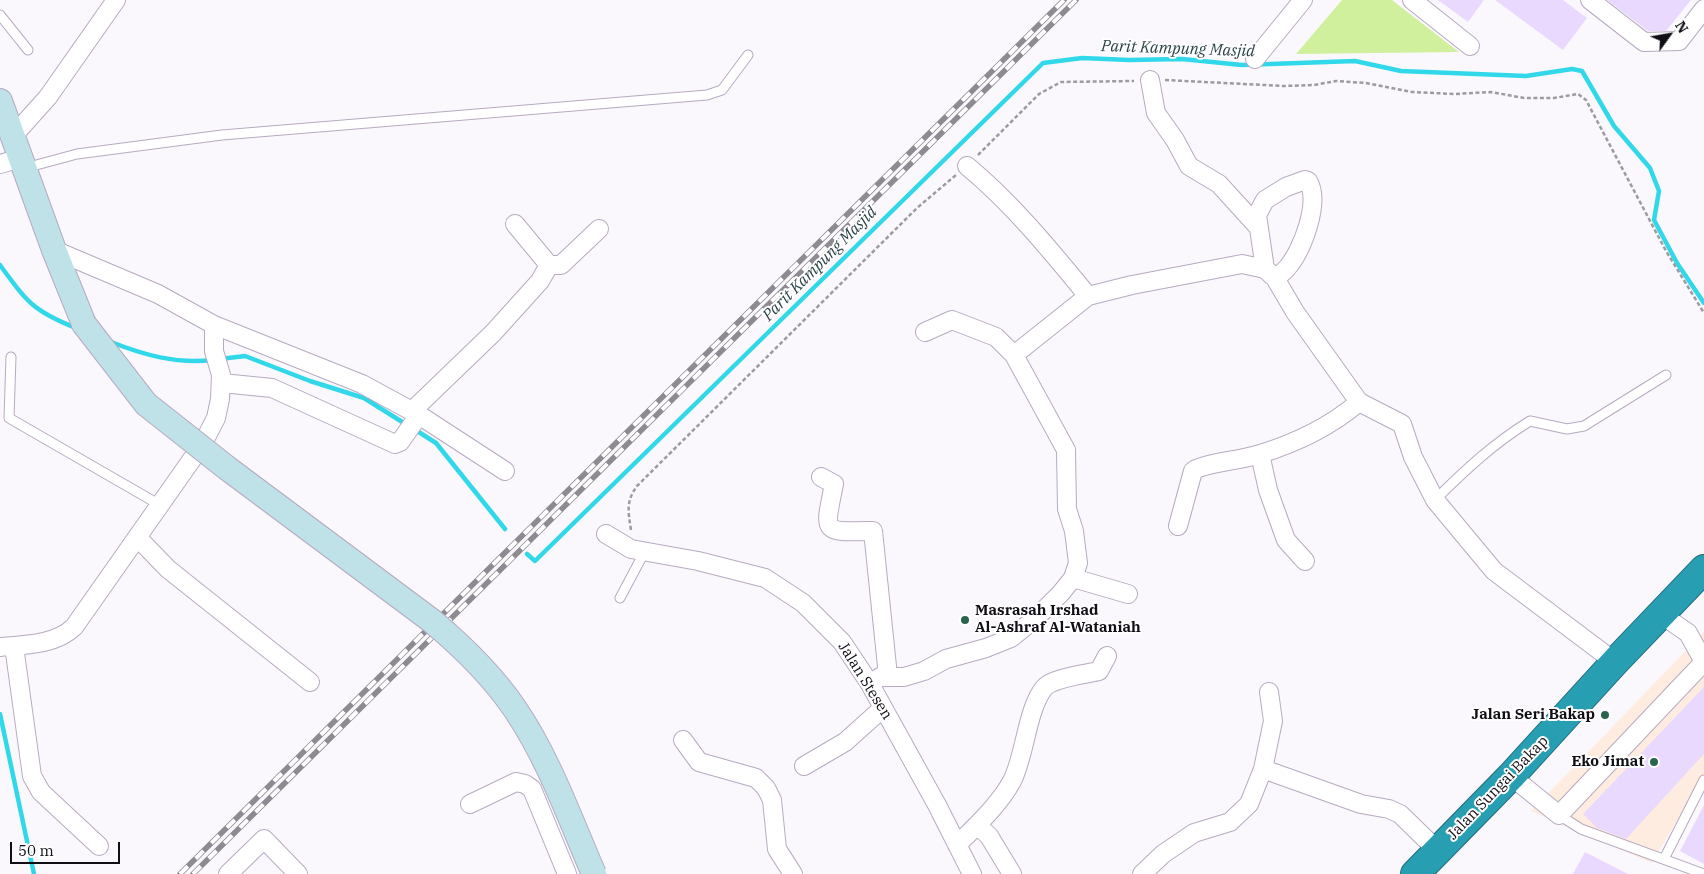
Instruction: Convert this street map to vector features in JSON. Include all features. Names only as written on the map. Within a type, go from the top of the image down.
[{"type":"highway","name":"Jalan Sungai Bakap","points":[[1414,874],[1511,776],[1615,662],[1704,569]]},
{"type":"street","points":[[13,136],[48,97],[116,0]]},
{"type":"street","points":[[1256,59],[1303,0]]},
{"type":"street","points":[[1412,0],[1470,46]]},
{"type":"street","points":[[1590,0],[1644,42],[1680,41],[1704,10]]},
{"type":"street","points":[[1150,80],[1156,113],[1175,140],[1189,166],[1219,184],[1259,228]]},
{"type":"street","points":[[0,101],[13,136],[15,163],[54,250],[84,324],[146,404],[226,468],[432,621],[462,646],[515,709],[533,740],[594,874]]},
{"type":"street","points":[[967,166],[984,180],[1088,296]]},
{"type":"street","points":[[1014,355],[1088,296],[1132,285],[1242,264],[1270,274],[1288,268],[1311,220],[1312,197],[1308,181],[1286,188],[1265,200],[1257,215],[1270,274],[1359,402],[1402,424],[1413,457],[1436,500],[1494,571],[1615,662]]},
{"type":"street","points":[[514,224],[549,265],[561,265],[599,229]]},
{"type":"street","points":[[54,250],[158,294],[214,325],[362,384],[412,421],[505,471]]},
{"type":"street","points":[[221,379],[272,388],[395,444],[400,442],[412,421],[540,281],[549,265]]},
{"type":"street","points":[[870,684],[880,677],[904,677],[924,671],[946,659],[986,648],[1011,638],[1037,617],[1073,578],[1078,563],[1074,531],[1068,509],[1066,450],[1014,355],[996,337],[952,320],[924,332]]},
{"type":"street","points":[[100,846],[41,792],[32,776],[7,646],[64,636],[74,627],[202,445],[216,418],[221,379],[214,352],[214,325]]},
{"type":"street","points":[[1178,526],[1193,471],[1260,454],[1320,430],[1359,402]]},
{"type":"street","points":[[1260,454],[1268,490],[1286,540],[1305,561]]},
{"type":"street","points":[[822,477],[834,484],[827,521],[829,527],[839,532],[873,531],[888,676]]},
{"type":"street","name":"Jalan Stesen","points":[[606,534],[638,550],[698,561],[765,578],[803,604],[842,642],[870,684],[972,874]]},
{"type":"street","points":[[137,537],[168,569],[310,682]]},
{"type":"street","points":[[1073,578],[1128,594]]},
{"type":"street","points":[[1511,776],[1559,815],[1704,662],[1688,633],[1662,615]]},
{"type":"street","points":[[957,845],[977,825],[1012,781],[1038,700],[1045,686],[1059,680],[1098,671],[1107,656]]},
{"type":"street","points":[[1142,874],[1163,854],[1194,833],[1230,822],[1249,804],[1263,769],[1273,721],[1269,692]]},
{"type":"street","points":[[804,766],[845,742],[883,708]]},
{"type":"street","points":[[683,740],[699,762],[756,778],[766,788],[772,800],[777,849],[793,874]]},
{"type":"street","points":[[1263,769],[1361,804],[1389,809],[1400,814],[1438,850]]},
{"type":"street","points":[[470,804],[516,782],[525,784],[532,790],[567,874]]},
{"type":"street","points":[[977,825],[989,836],[1012,874]]},
{"type":"street","points":[[228,874],[264,839],[298,874]]},
{"type":"lane","points":[[0,15],[28,50]]},
{"type":"lane","points":[[15,163],[222,134],[707,95],[722,90],[748,55]]},
{"type":"lane","points":[[11,357],[9,418],[160,505]]},
{"type":"lane","points":[[1436,500],[1471,463],[1530,421],[1567,429],[1584,426],[1666,375]]},
{"type":"lane","points":[[620,598],[638,550]]},
{"type":"lane","points":[[1664,859],[1704,780]]},
{"type":"lane","points":[[1559,815],[1581,829],[1704,874]]},
{"type":"path","points":[[638,550],[627,507],[629,496],[637,486],[917,208],[967,166],[1039,94],[1061,82],[1150,80],[1284,86],[1314,85],[1336,81],[1366,83],[1412,92],[1454,94],[1491,92],[1524,98],[1554,98],[1578,94],[1586,100],[1666,251],[1704,314]]},
{"type":"shaded area","points":[[1704,632],[1704,775],[1652,863],[1531,811]]},
{"type":"green space","points":[[1342,0],[1392,0],[1459,52],[1296,54]]},
{"type":"building","points":[[1438,0],[1484,0],[1468,22]]},
{"type":"building","points":[[1495,0],[1563,0],[1587,18],[1563,50]]},
{"type":"building","points":[[1607,0],[1691,0],[1666,31],[1648,31]]},
{"type":"building","points":[[1704,687],[1704,754],[1626,839],[1597,828],[1583,814]]},
{"type":"building","points":[[1704,805],[1704,864],[1680,851]]},
{"type":"building","points":[[1585,852],[1628,874],[1573,874]]},
{"type":"waterway","name":"Parit Kampung Masjid","points":[[527,554],[535,561],[1043,63],[1082,58],[1129,60],[1182,59],[1242,65],[1355,61],[1401,71],[1526,76],[1572,69],[1582,71],[1614,126],[1650,168],[1659,191],[1654,220],[1677,263],[1704,303]]},
{"type":"waterway","name":"Parit Kampung Masjid","points":[[0,265],[32,304],[50,316],[76,328]]},
{"type":"waterway","name":"Parit Kampung Masjid","points":[[111,342],[160,357],[186,361],[212,360]]},
{"type":"waterway","name":"Parit Kampung Masjid","points":[[220,359],[245,356],[310,381],[364,398],[407,425]]},
{"type":"waterway","name":"Parit Kampung Masjid","points":[[414,429],[436,443],[505,529]]},
{"type":"waterway","points":[[0,714],[34,874]]},
{"type":"railway","points":[[180,874],[1064,0]]},
{"type":"railway","points":[[193,874],[1076,0]]},
{"type":"place","name":"Masrasah Irshad Al-Ashraf Al-Wataniah","points":[[965,620]]},
{"type":"place","name":"Jalan Seri Bakap","points":[[1605,715]]},
{"type":"place","name":"Eko Jimat","points":[[1654,762]]}]
